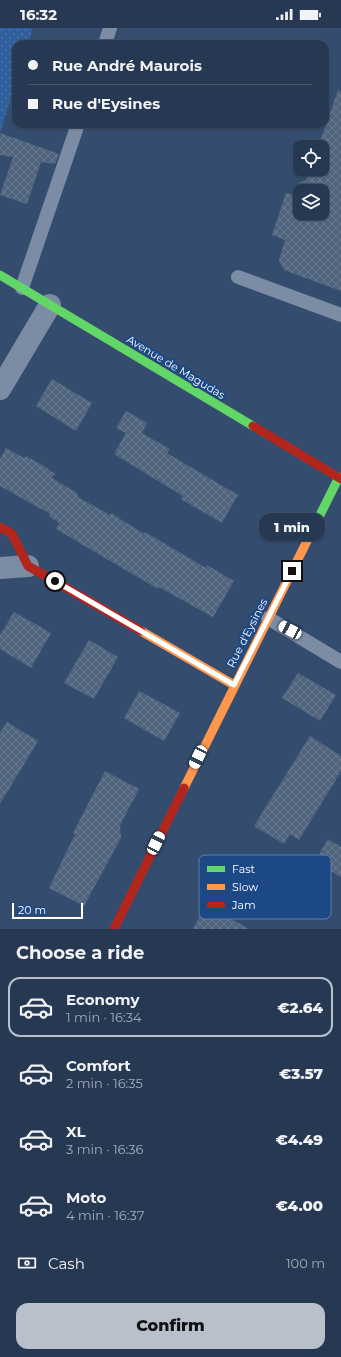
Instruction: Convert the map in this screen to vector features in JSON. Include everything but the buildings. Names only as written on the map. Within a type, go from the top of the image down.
[{"type":"street","name":"Avenue de Magudas","points":[[0,275],[340,477]]},
{"type":"street","points":[[0,389],[50,305]]},
{"type":"street","name":"Rue d'Eysines","points":[[114,929],[234,685],[340,477]]},
{"type":"street","points":[[0,527],[12,534],[28,566],[234,685]]},
{"type":"street","points":[[0,568],[28,566]]},
{"type":"lane","points":[[106,40],[110,28]]},
{"type":"lane","points":[[22,288],[77,128]]},
{"type":"lane","points":[[238,277],[341,315]]},
{"type":"lane","points":[[268,618],[341,662]]},
{"type":"shaded area","points":[[0,28],[33,28],[29,40],[12,40],[12,96],[0,133]]},
{"type":"traffic: fast","points":[[0,275],[253,426]]},
{"type":"traffic: fast","points":[[307,541],[339,477]]},
{"type":"traffic: slow","points":[[184,788],[307,541]]},
{"type":"traffic: slow","points":[[141,631],[234,685]]},
{"type":"traffic: jam","points":[[253,426],[341,479]]},
{"type":"traffic: jam","points":[[0,527],[12,534],[28,566],[141,631]]},
{"type":"traffic: jam","points":[[114,929],[184,788]]},
{"type":"route","points":[[55,581],[234,685],[292,571]]}]
